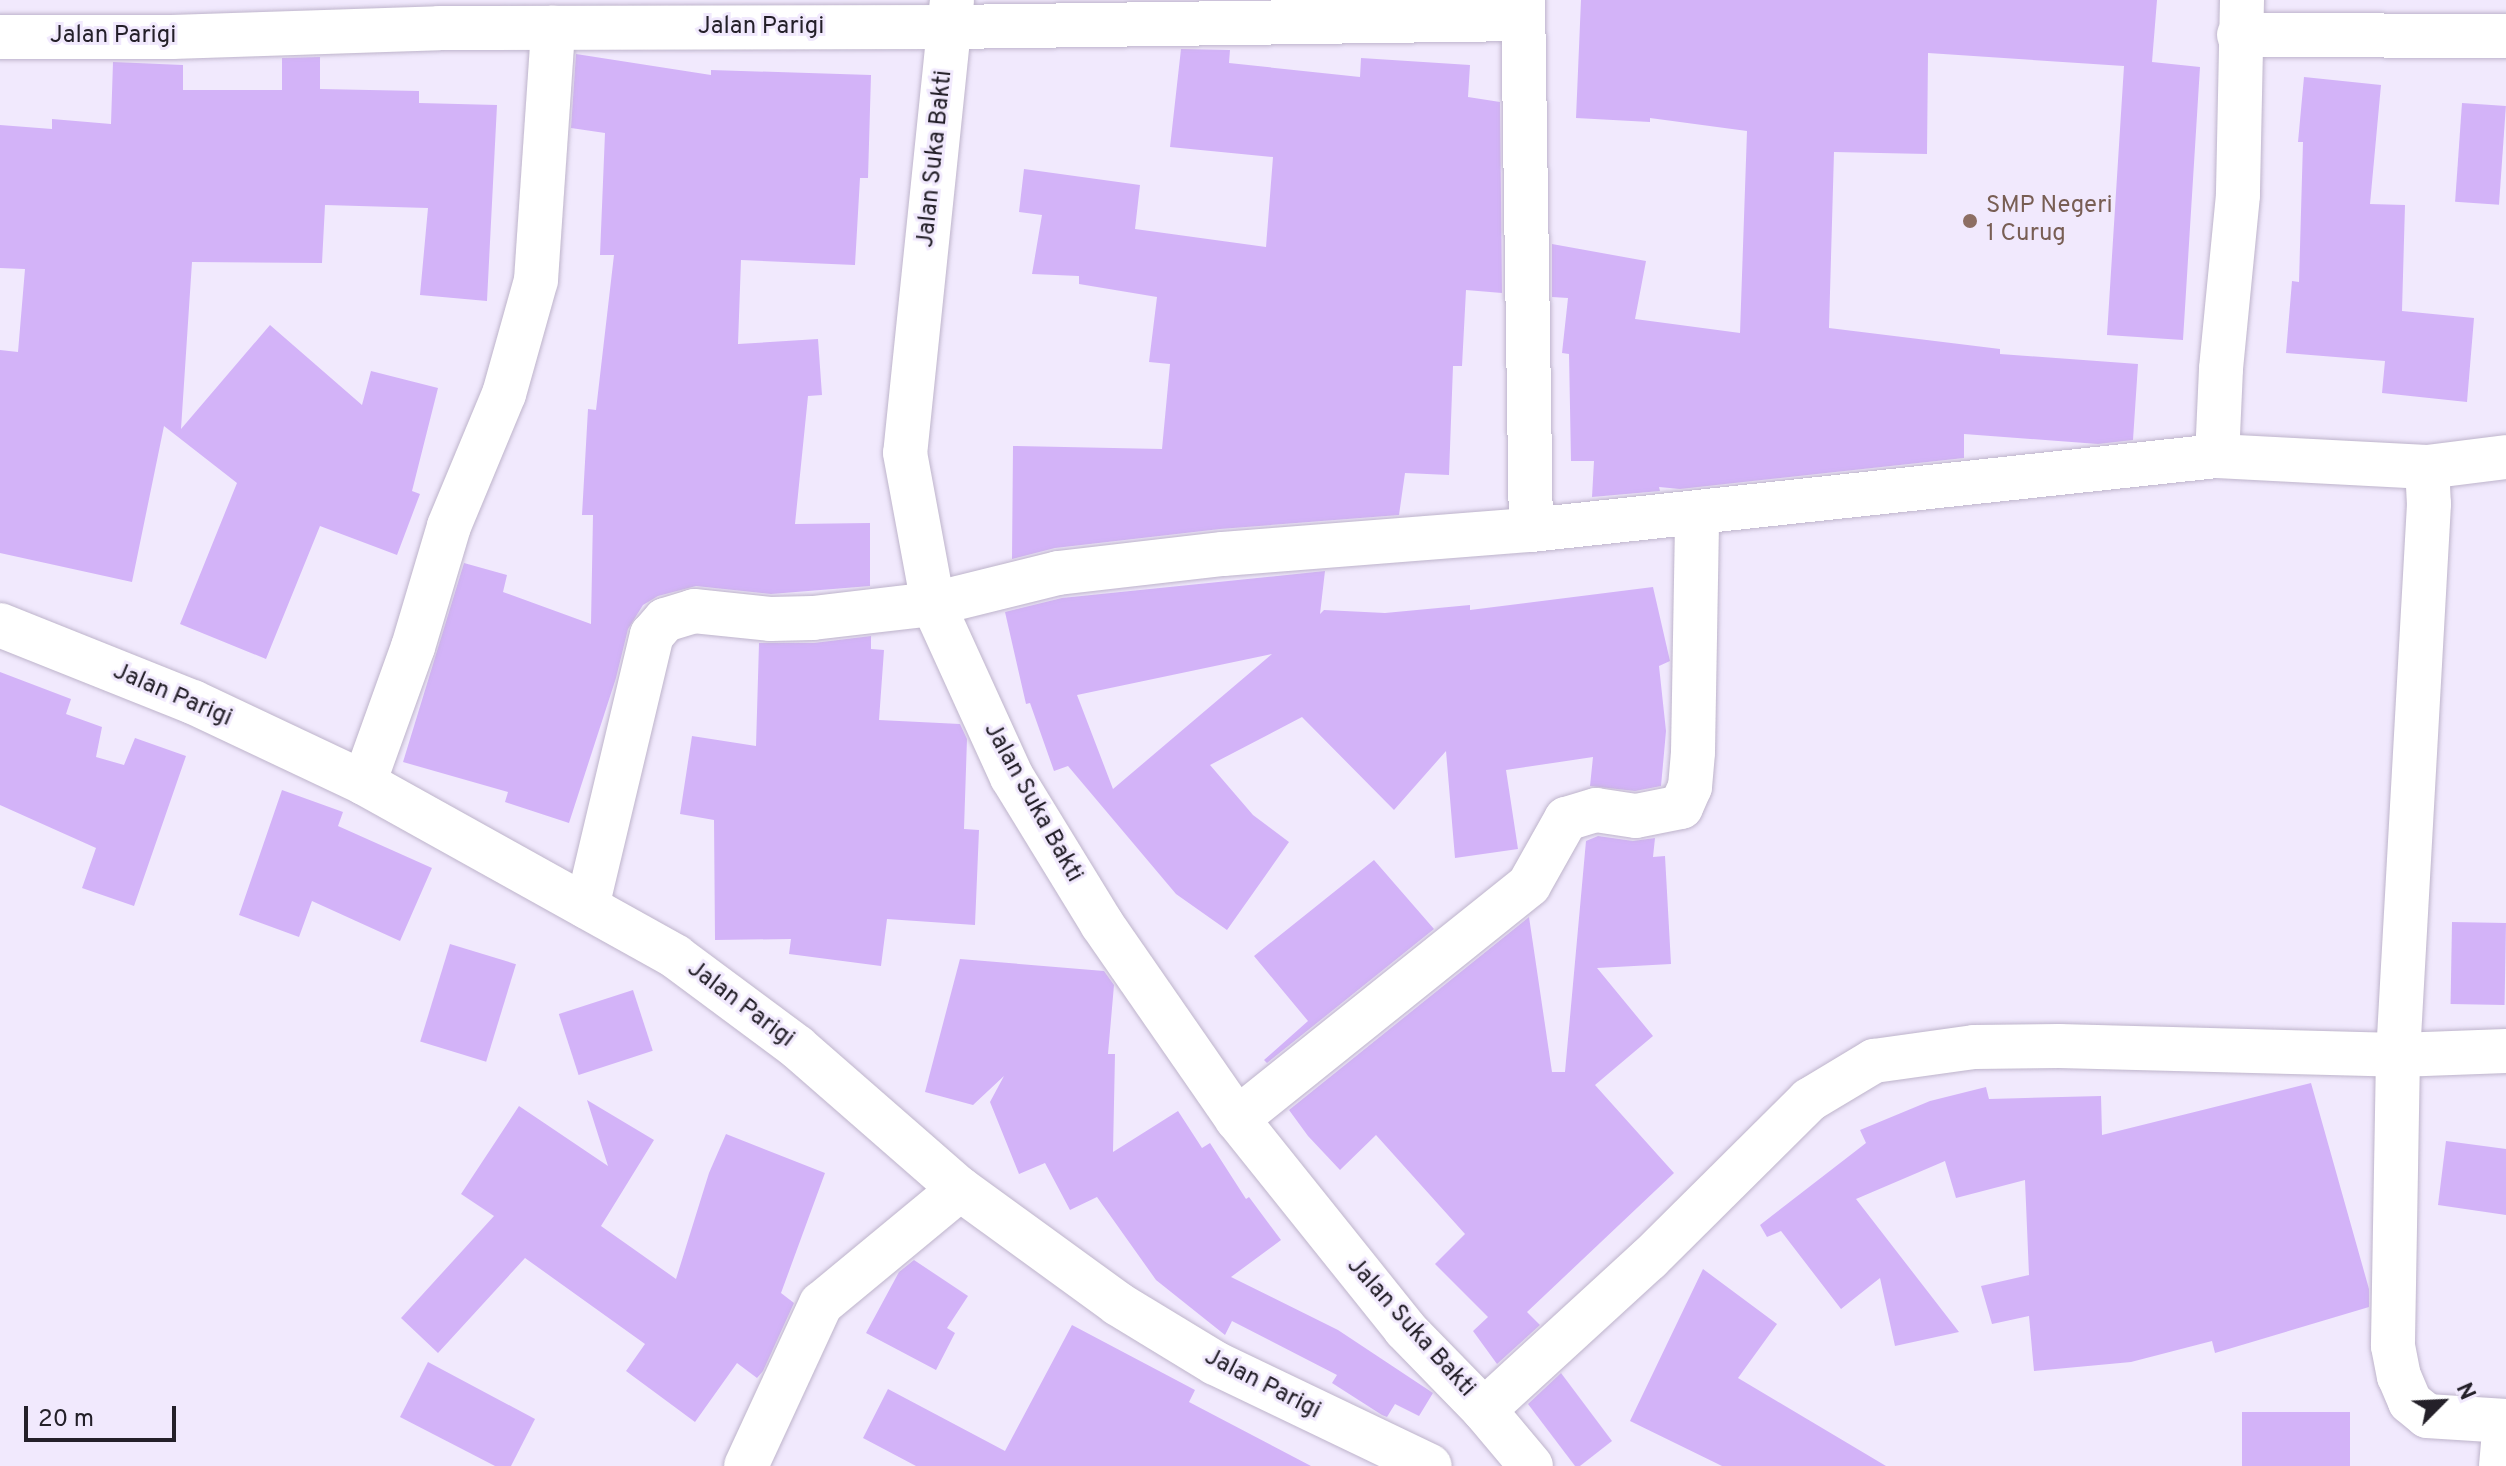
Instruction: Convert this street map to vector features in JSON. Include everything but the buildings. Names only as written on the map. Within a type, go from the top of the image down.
[{"type":"street","name":"Jalan Parigi","points":[[0,37],[172,19],[553,28],[950,14],[1522,9]]},
{"type":"street","points":[[1522,9],[1531,530]]},
{"type":"street","name":"Jalan Suka Bakti","points":[[950,14],[905,453],[933,604],[1012,777],[1102,924],[1237,1119],[1405,1329],[1484,1410],[1531,1466]]},
{"type":"street","points":[[2217,456],[2221,369],[2238,195],[2240,18],[2506,36]]},
{"type":"street","points":[[364,783],[413,647],[449,526],[504,394],[536,280],[553,28]]},
{"type":"street","points":[[587,907],[652,635],[665,620],[694,611],[770,619],[813,618],[933,604],[1058,573],[1223,554],[1531,530],[2217,456],[2427,467],[2506,457]]},
{"type":"street","points":[[2427,467],[2429,504],[2398,1055],[2393,1346],[2399,1376],[2410,1402],[2427,1416],[2505,1421],[2501,1466]]},
{"type":"street","points":[[1237,1119],[1529,885],[1566,819],[1596,810],[1636,816],[1681,807],[1690,787],[1693,752],[1697,513]]},
{"type":"street","name":"Jalan Parigi","points":[[0,625],[193,702],[364,783],[676,957],[797,1047],[960,1189],[1118,1304],[1215,1363],[1430,1466]]},
{"type":"street","points":[[1484,1410],[1649,1259],[1809,1100],[1874,1061],[1974,1047],[2059,1046],[2398,1055],[2506,1051]]},
{"type":"street","points":[[746,1466],[821,1304],[960,1189]]},
{"type":"place","name":"SMP Negeri 1 Curug","points":[[1970,221]]}]
